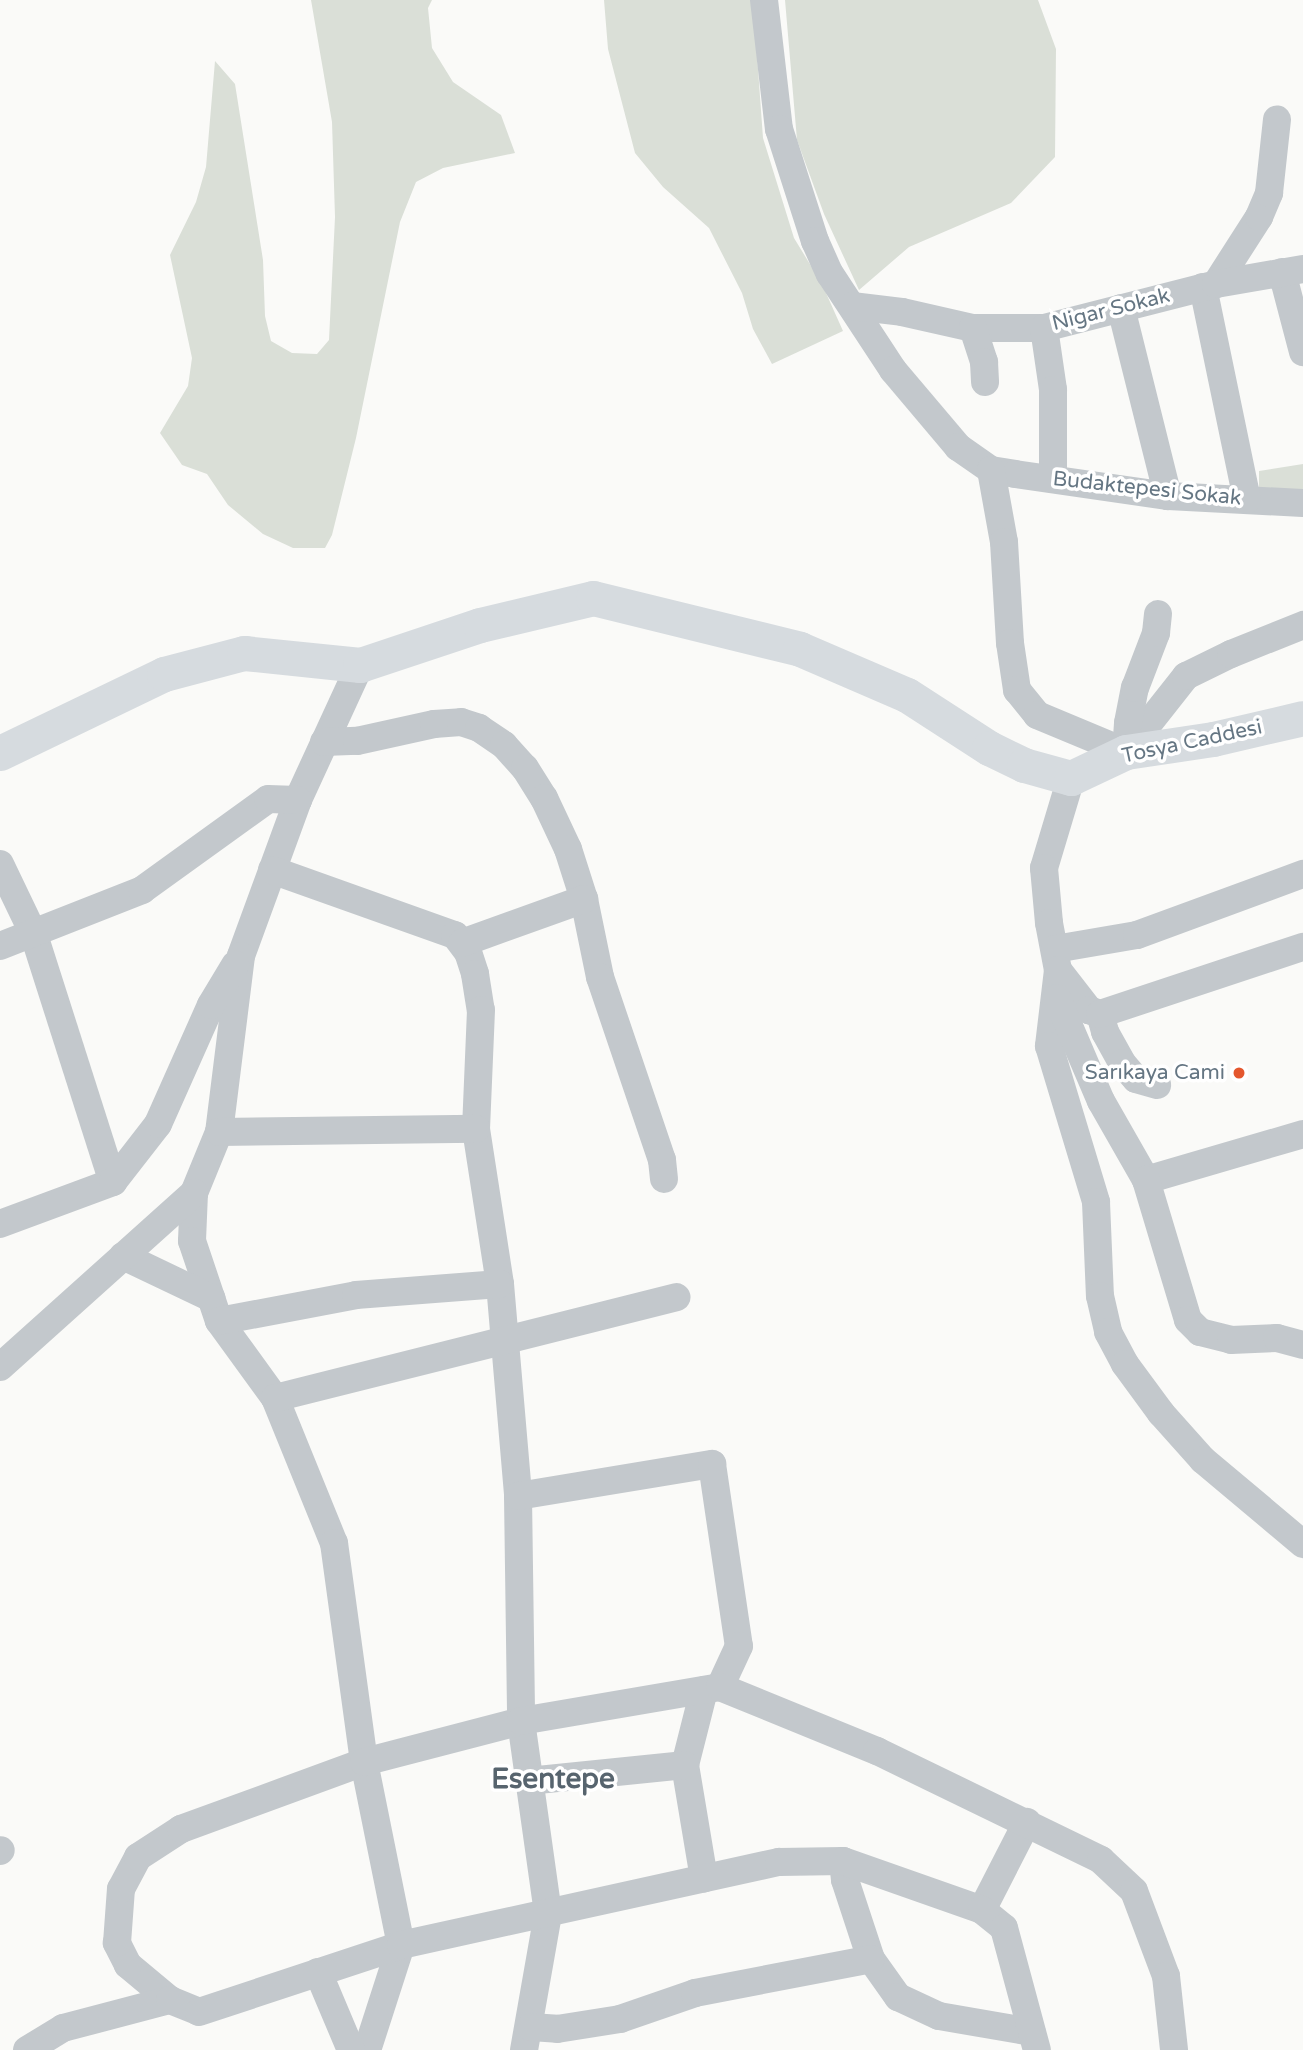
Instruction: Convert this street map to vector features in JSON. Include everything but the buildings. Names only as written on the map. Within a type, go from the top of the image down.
[{"type":"main road","points":[[0,753],[164,674],[244,653],[359,665],[480,625],[593,598],[800,649],[908,695],[989,748],[1024,765],[1071,778]]},
{"type":"main road","name":"Tosya Caddesi","points":[[1071,778],[1126,752],[1213,739],[1303,718]]},
{"type":"street","points":[[764,0],[779,129],[795,186],[830,274],[893,370],[958,447],[991,470],[1004,542],[1010,643],[1017,690],[1037,715],[1126,752]]},
{"type":"street","points":[[1247,500],[1210,285],[1259,217],[1269,193],[1277,120]]},
{"type":"street","points":[[1293,271],[1303,352]]},
{"type":"street","name":"Nigar Sokak","points":[[852,306],[902,312],[973,328],[1044,328],[1210,285],[1293,271]]},
{"type":"street","points":[[1121,309],[1168,496]]},
{"type":"street","points":[[973,328],[984,362],[985,382]]},
{"type":"street","points":[[1044,328],[1053,390],[1053,479]]},
{"type":"street","name":"Budaktepesi Sokak","points":[[991,470],[1168,496],[1303,503]]},
{"type":"street","points":[[1126,752],[1135,688],[1156,633],[1158,614]]},
{"type":"street","points":[[1126,752],[1186,676],[1231,654],[1303,625]]},
{"type":"street","points":[[0,1224],[113,1182],[159,1124],[211,1005],[240,956],[298,800],[359,665]]},
{"type":"street","points":[[324,742],[357,741],[461,722],[479,728],[504,745],[544,798],[568,849],[584,899],[600,977],[662,1160],[664,1179]]},
{"type":"street","points":[[1071,778],[1044,868],[1049,923],[1057,959],[1057,998],[1049,1046],[1096,1202],[1100,1296],[1108,1332],[1125,1364],[1153,1403],[1194,1450],[1303,1544]]},
{"type":"street","points":[[0,946],[34,935],[142,890],[268,799],[298,800]]},
{"type":"street","points":[[0,863],[34,935],[113,1182]]},
{"type":"street","points":[[272,870],[431,924],[455,935],[462,943],[475,974],[481,1010],[476,1129],[507,1340],[518,1496],[521,1721],[548,1914],[528,2038],[557,2029],[620,2019],[695,1993],[871,1959]]},
{"type":"street","points":[[1057,959],[1137,935],[1303,874]]},
{"type":"street","points":[[462,943],[584,899]]},
{"type":"street","points":[[1057,959],[1089,1010],[1100,1014],[1303,947]]},
{"type":"street","points":[[240,956],[219,1132],[194,1193],[192,1241],[215,1309],[275,1398],[334,1543],[364,1762],[401,1945],[367,2050]]},
{"type":"street","points":[[1057,998],[1101,1101],[1146,1180],[1188,1320],[1199,1332],[1231,1340],[1277,1338],[1303,1345]]},
{"type":"street","points":[[1100,1014],[1105,1032],[1122,1063],[1136,1079],[1157,1085]]},
{"type":"street","points":[[219,1132],[476,1129]]},
{"type":"street","points":[[1146,1180],[1303,1134]]},
{"type":"street","points":[[0,1367],[194,1193]]},
{"type":"street","points":[[123,1256],[215,1309],[500,1284]]},
{"type":"street","points":[[275,1398],[677,1297]]},
{"type":"street","points":[[518,1496],[712,1464],[739,1646],[712,1689],[685,1765],[704,1878]]},
{"type":"street","points":[[844,1861],[845,1880],[871,1959],[898,1997],[939,2016],[1035,2041],[1004,1928],[982,1910],[844,1861],[779,1862],[401,1945],[198,2012],[170,2000],[128,1965],[117,1943],[121,1889],[138,1857],[181,1829],[364,1762],[521,1721],[712,1689],[877,1751],[1101,1860],[1134,1891],[1166,1976],[1174,2050]]},
{"type":"street","points":[[528,1781],[685,1765]]},
{"type":"street","points":[[982,1910],[1027,1822]]},
{"type":"street","points":[[318,1972],[351,2050]]},
{"type":"street","points":[[27,2050],[64,2028],[170,2000]]},
{"type":"shaded area","points":[[311,0],[432,0],[428,8],[432,48],[453,82],[501,115],[515,153],[443,168],[416,182],[400,222],[356,438],[332,535],[325,548],[293,548],[263,534],[228,505],[207,474],[182,465],[160,433],[188,386],[192,358],[170,255],[196,202],[206,167],[215,61],[235,84],[263,260],[265,316],[271,341],[292,353],[317,354],[329,340],[335,217],[332,122]]},
{"type":"shaded area","points":[[604,0],[753,0],[763,138],[794,238],[822,284],[843,331],[772,364],[753,329],[742,293],[709,228],[663,187],[635,153],[608,49]]},
{"type":"shaded area","points":[[785,0],[1038,0],[1056,49],[1055,157],[1011,203],[909,247],[859,290],[824,214],[797,140]]},
{"type":"shaded area","points":[[1303,464],[1303,492],[1259,492],[1259,471]]},
{"type":"place","name":"Sarıkaya Cami","points":[[1239,1073]]},
{"type":"district","name":"Esentepe","points":[[553,1779]]}]
